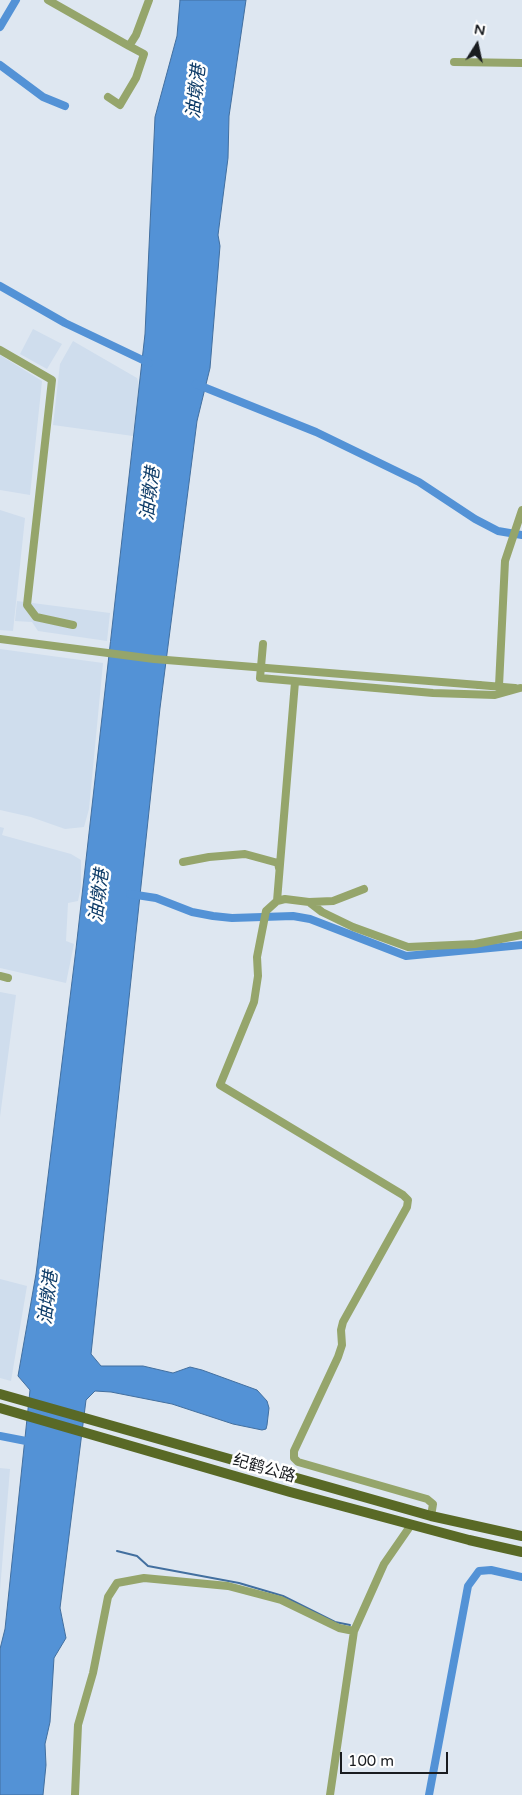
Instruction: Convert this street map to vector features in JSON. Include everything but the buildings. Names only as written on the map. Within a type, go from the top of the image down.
[{"type":"main road","name":"纪鹤公路","points":[[0,1394],[431,1516],[522,1536]]},
{"type":"main road","name":"纪鹤公路","points":[[0,1408],[290,1492],[411,1525],[522,1552]]},
{"type":"street","points":[[48,0],[144,54],[136,78],[120,105],[108,97]]},
{"type":"street","points":[[129,46],[136,35],[149,0]]},
{"type":"street","points":[[454,62],[522,63]]},
{"type":"street","points":[[0,350],[52,380],[28,605],[36,617],[73,625]]},
{"type":"street","points":[[498,686],[502,592],[508,551],[522,510]]},
{"type":"street","points":[[0,639],[154,659],[521,689]]},
{"type":"street","points":[[263,644],[260,678],[495,695],[521,689]]},
{"type":"street","points":[[277,901],[295,682]]},
{"type":"street","points":[[183,862],[209,857],[245,854],[278,863],[279,868]]},
{"type":"street","points":[[364,889],[333,901],[309,902],[285,899],[277,901],[266,911],[257,957],[258,976],[254,1002],[220,1086],[403,1195],[408,1200],[407,1207],[343,1322],[341,1330],[342,1346],[294,1451],[294,1458],[298,1462],[427,1499],[433,1504],[431,1516]]},
{"type":"street","points":[[309,902],[322,912],[344,924],[408,947],[450,946],[522,935]]},
{"type":"street","points":[[330,1795],[354,1632],[384,1564],[411,1525]]},
{"type":"street","points":[[76,1795],[78,1725],[94,1674],[103,1625],[113,1588],[124,1580],[144,1578],[228,1586],[281,1600],[339,1628],[354,1632]]},
{"type":"shaded area","points":[[33,329],[62,344],[47,369],[20,354]]},
{"type":"shaded area","points":[[73,341],[137,378],[139,385],[133,436],[53,425],[60,364]]},
{"type":"shaded area","points":[[0,355],[42,381],[30,495],[0,490]]},
{"type":"shaded area","points":[[0,510],[25,518],[13,631],[0,630]]},
{"type":"shaded area","points":[[17,601],[110,613],[107,641],[38,631],[32,622],[15,621]]},
{"type":"shaded area","points":[[0,649],[103,663],[89,809],[84,827],[65,829],[31,817],[0,810]]},
{"type":"shaded area","points":[[0,827],[4,828],[2,835],[71,854],[81,860],[81,887],[78,901],[68,903],[66,941],[74,944],[66,983],[0,968]]},
{"type":"shaded area","points":[[0,992],[16,995],[0,1117]]},
{"type":"shaded area","points":[[0,1279],[27,1286],[11,1381],[0,1378]]},
{"type":"shaded area","points":[[0,1468],[10,1469],[0,1590]]},
{"type":"water","name":"油墩港","points":[[180,0],[246,0],[229,116],[228,158],[218,235],[220,246],[210,368],[197,421],[160,708],[91,1354],[101,1366],[143,1366],[173,1373],[190,1367],[202,1370],[257,1390],[267,1401],[269,1408],[266,1429],[262,1430],[233,1424],[172,1404],[111,1392],[95,1391],[86,1400],[60,1608],[66,1638],[54,1658],[50,1722],[45,1744],[46,1765],[43,1795],[0,1795],[0,1649],[5,1629],[30,1390],[18,1376],[36,1274],[76,949],[145,334],[155,117],[177,36]]},
{"type":"waterway","points":[[0,27],[16,0]]},
{"type":"waterway","points":[[0,65],[43,97],[65,106]]},
{"type":"waterway","points":[[0,286],[65,323],[149,363]]},
{"type":"waterway","points":[[196,384],[316,432],[419,482],[475,519],[498,531],[522,535]]},
{"type":"waterway","points":[[130,894],[156,898],[192,912],[213,916],[232,918],[293,916],[310,919],[406,956],[522,945]]},
{"type":"waterway","points":[[0,1436],[26,1441]]},
{"type":"waterway","points":[[117,1551],[137,1556],[148,1566],[239,1583],[283,1596],[335,1622],[350,1625]]},
{"type":"waterway","points":[[429,1795],[468,1586],[479,1571],[491,1570],[522,1577]]}]
